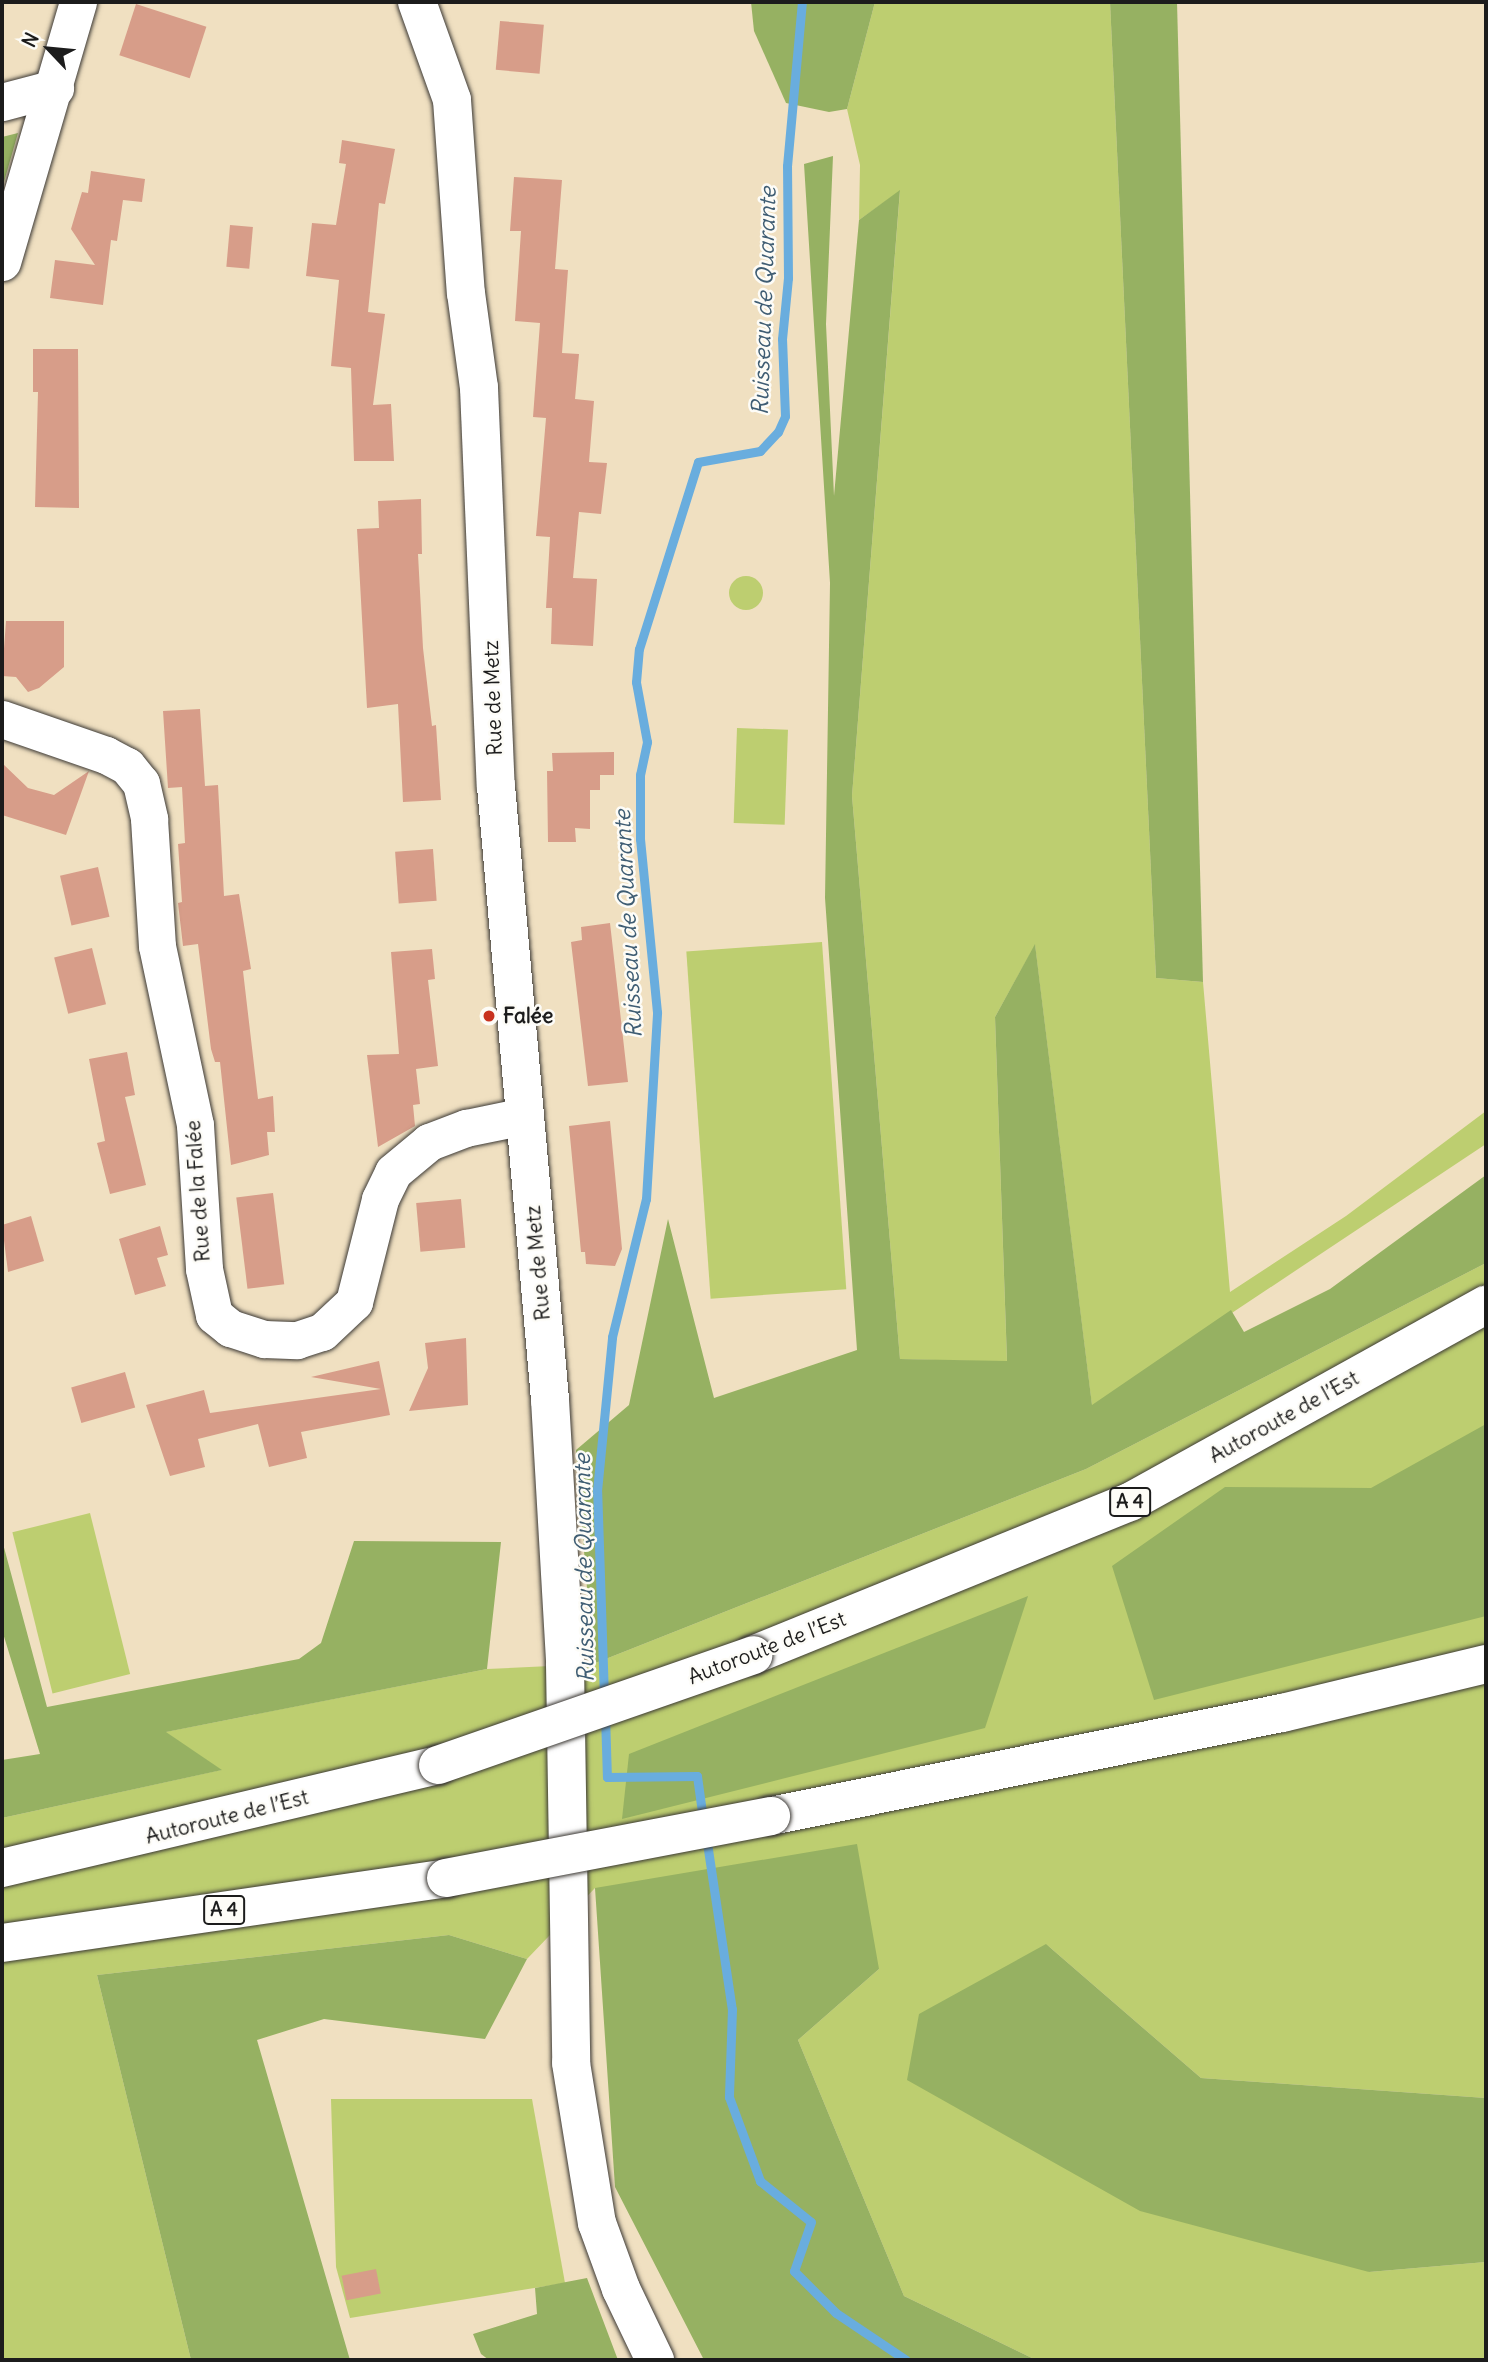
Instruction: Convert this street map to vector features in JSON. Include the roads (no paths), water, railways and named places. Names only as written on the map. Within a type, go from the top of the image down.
[{"type":"main road","name":"Rue de Metz","points":[[417,2],[452,100],[466,293],[479,388],[496,786],[550,1400],[565,1664],[571,2063],[597,2223],[621,2289],[655,2360]]},
{"type":"main road","name":"Autoroute de l’Est","points":[[2,1868],[438,1765],[752,1655],[1130,1502],[1486,1305]]},
{"type":"main road","name":"A 4","points":[[2,1943],[446,1878],[771,1816],[1282,1713],[1486,1664]]},
{"type":"street","points":[[2,262],[78,2]]},
{"type":"street","points":[[2,102],[55,88]]},
{"type":"street","name":"Rue de la Falée","points":[[2,719],[106,755],[127,766],[141,783],[149,819],[157,946],[195,1125],[207,1295],[214,1315],[230,1328],[264,1339],[297,1339],[322,1332],[341,1320],[354,1303],[365,1272],[380,1199],[393,1172],[429,1142],[466,1128],[524,1116]]},
{"type":"waterway","name":"Ruisseau de Quarante","points":[[604,1697],[597,1491],[612,1337],[646,1199],[657,1012],[640,839],[640,775],[647,742],[636,682],[639,649],[698,462],[760,451],[778,432],[785,416],[782,339],[788,278],[787,166],[802,2]]},
{"type":"waterway","name":"Ruisseau de Quarante","points":[[605,1715],[607,1777],[697,1776],[703,1819]]},
{"type":"waterway","name":"Ruisseau de Quarante","points":[[706,1836],[732,2009],[729,2097],[760,2181],[811,2222],[794,2271],[836,2313],[906,2360]]},
{"type":"place","name":"Falée","points":[[489,1016]]}]
